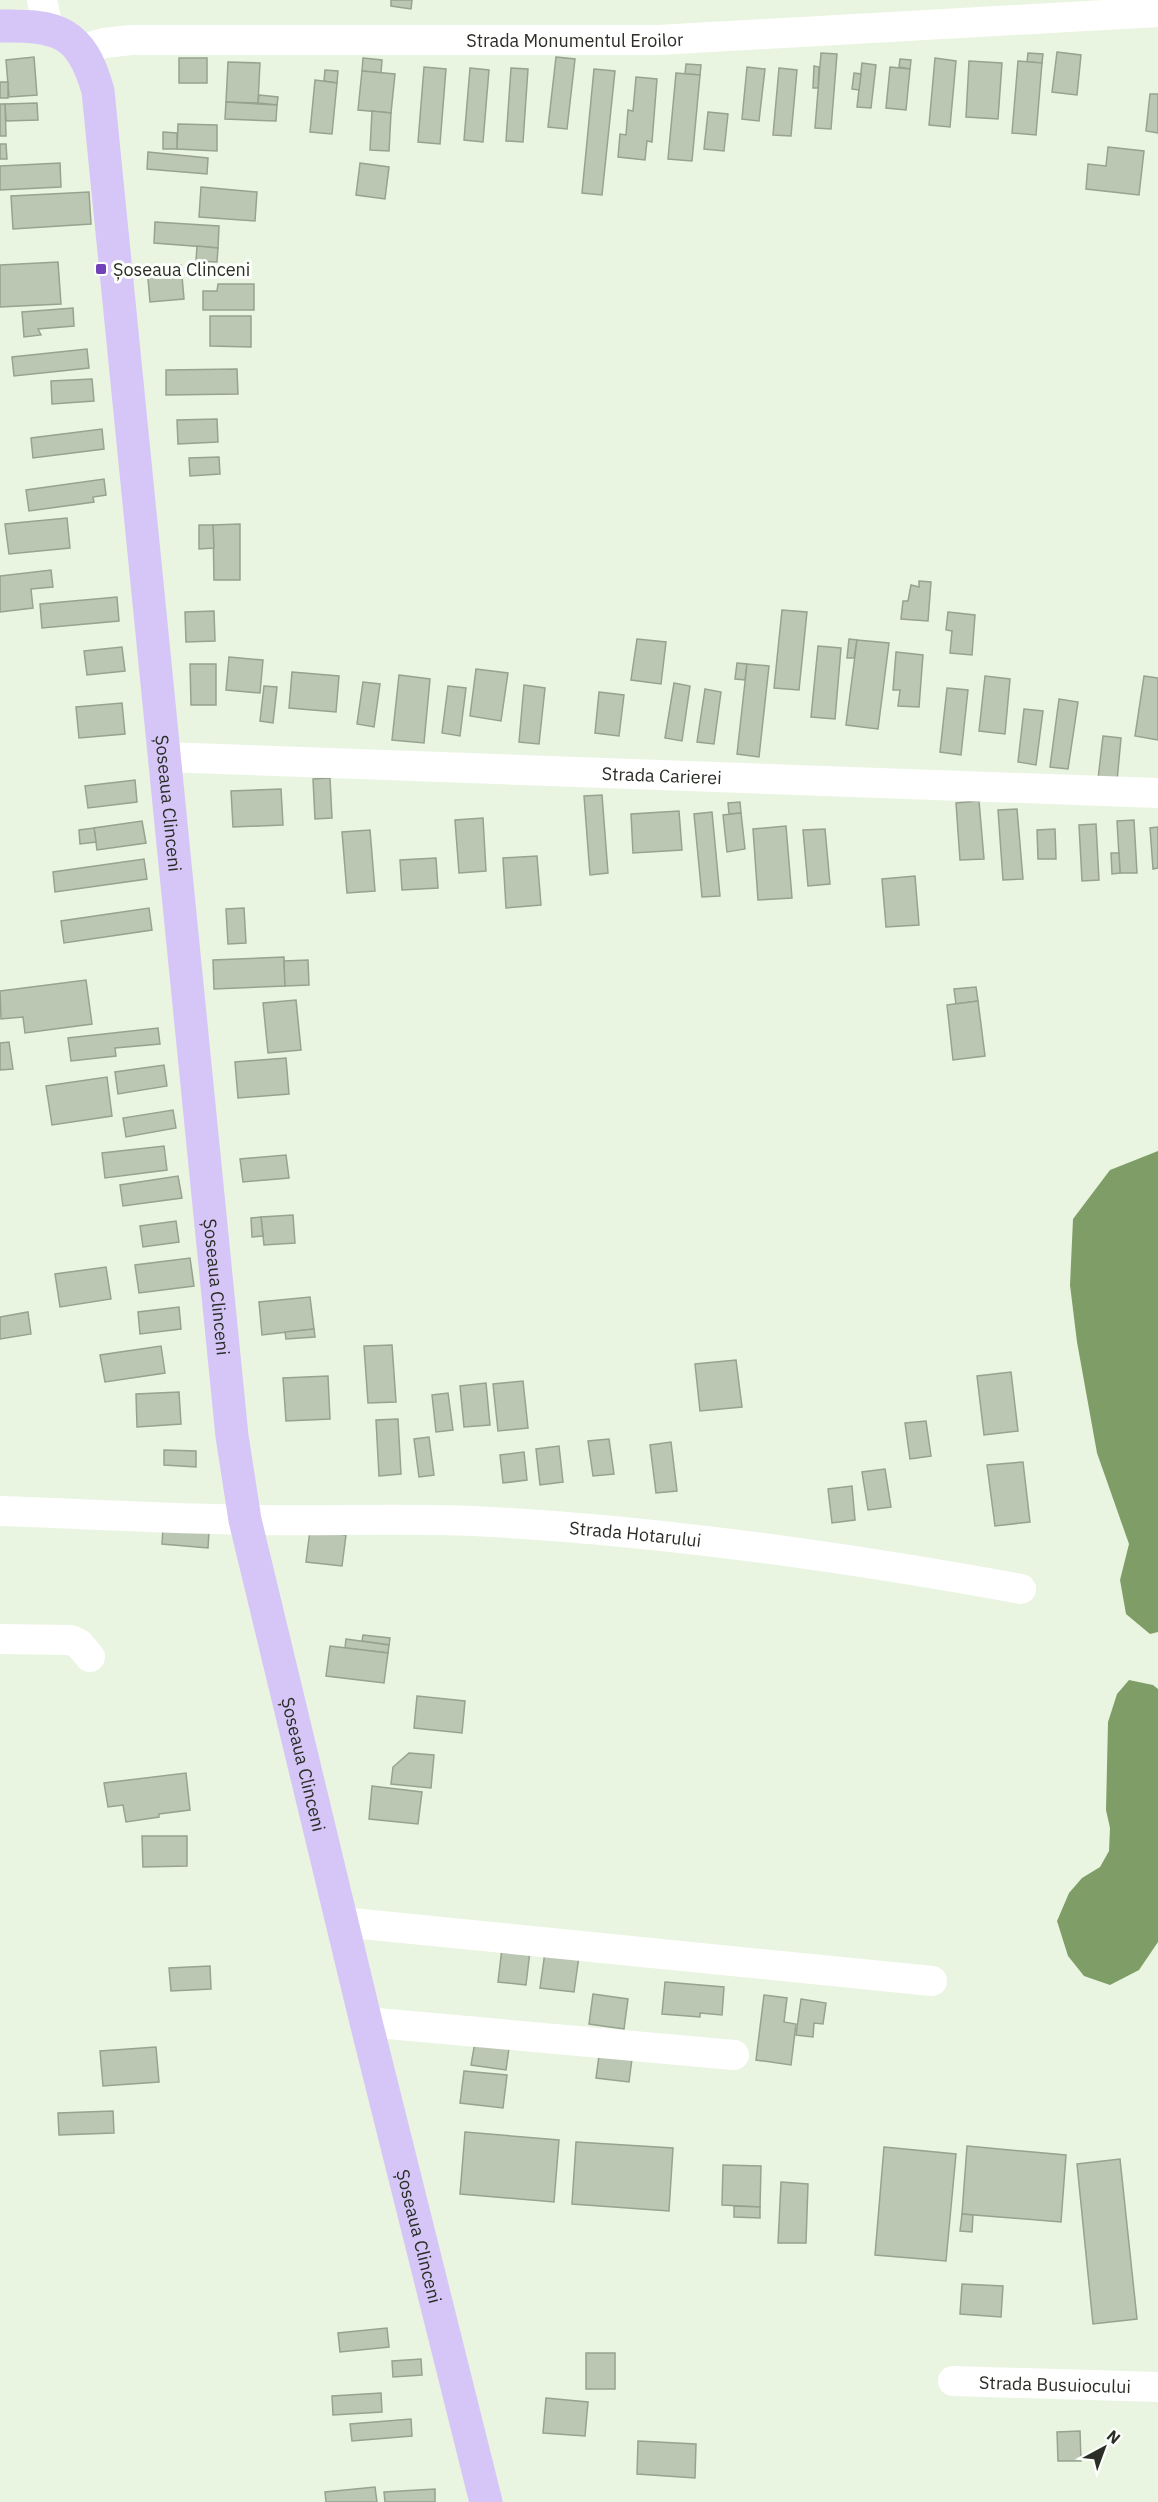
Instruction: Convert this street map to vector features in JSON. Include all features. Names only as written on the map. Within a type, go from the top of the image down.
[{"type":"main road","points":[[0,26],[45,14],[80,50]]},
{"type":"main road","name":"Șoseaua Clinceni","points":[[80,50],[92,69],[98,91],[232,1436],[245,1520],[366,2022],[486,2502]]},
{"type":"street","name":"Strada Monumentul Eroilor","points":[[80,50],[104,43],[131,40],[657,40],[1158,12]]},
{"type":"street","name":"Strada Carierei","points":[[164,757],[1158,793]]},
{"type":"street","name":"Strada Hotarului","points":[[0,1511],[245,1520],[472,1521],[559,1527],[717,1541],[860,1561],[1021,1589]]},
{"type":"street","points":[[0,1638],[71,1640],[79,1644],[90,1657]]},
{"type":"street","points":[[342,1922],[932,1982]]},
{"type":"street","points":[[366,2022],[734,2055]]},
{"type":"street","name":"Strada Busuiocului","points":[[953,2381],[1158,2387]]},
{"type":"shaded area","points":[[1158,1151],[1158,1632],[1150,1634],[1126,1614],[1120,1580],[1129,1544],[1097,1453],[1077,1342],[1070,1285],[1073,1219],[1110,1170]]},
{"type":"shaded area","points":[[1129,1680],[1153,1685],[1158,1689],[1158,1942],[1139,1970],[1110,1985],[1084,1976],[1068,1956],[1057,1921],[1069,1893],[1082,1878],[1100,1867],[1109,1851],[1110,1828],[1106,1810],[1108,1722],[1117,1694]]},
{"type":"building","points":[[391,0],[412,0],[411,9],[391,6]]},
{"type":"building","points":[[1057,52],[1081,55],[1077,95],[1052,92]]},
{"type":"building","points":[[821,53],[837,54],[831,129],[815,128]]},
{"type":"building","points":[[1028,53],[1043,54],[1042,63],[1027,62]]},
{"type":"building","points":[[34,57],[37,95],[9,97],[6,60]]},
{"type":"building","points":[[556,57],[575,59],[567,129],[548,127]]},
{"type":"building","points":[[179,58],[207,58],[207,83],[179,83]]},
{"type":"building","points":[[363,58],[382,60],[381,73],[362,71]]},
{"type":"building","points":[[935,58],[956,61],[950,127],[929,125]]},
{"type":"building","points":[[900,59],[911,60],[910,69],[899,67]]},
{"type":"building","points":[[969,61],[1002,63],[998,119],[966,117]]},
{"type":"building","points":[[1018,61],[1042,63],[1036,135],[1012,133]]},
{"type":"building","points":[[228,62],[260,63],[258,103],[226,102]]},
{"type":"building","points":[[862,63],[876,65],[871,108],[857,107]]},
{"type":"building","points":[[686,64],[701,65],[700,75],[685,74]]},
{"type":"building","points":[[814,66],[819,67],[818,88],[813,88]]},
{"type":"building","points":[[424,67],[446,69],[440,144],[418,142]]},
{"type":"building","points":[[747,67],[765,69],[759,121],[742,119]]},
{"type":"building","points":[[890,67],[910,69],[906,110],[886,108]]},
{"type":"building","points":[[470,68],[489,70],[483,142],[464,140]]},
{"type":"building","points":[[511,68],[528,69],[523,142],[506,141]]},
{"type":"building","points":[[779,68],[797,70],[791,136],[773,135]]},
{"type":"building","points":[[594,69],[615,71],[602,195],[582,193]]},
{"type":"building","points":[[325,70],[338,71],[337,83],[324,81]]},
{"type":"building","points":[[362,71],[395,74],[391,113],[358,110]]},
{"type":"building","points":[[676,73],[700,75],[692,161],[668,159]]},
{"type":"building","points":[[854,73],[861,74],[859,90],[852,89]]},
{"type":"building","points":[[636,77],[657,79],[652,142],[647,141],[645,160],[618,157],[620,134],[626,135],[628,110],[633,111]]},
{"type":"building","points":[[315,80],[337,83],[332,134],[310,132]]},
{"type":"building","points":[[0,82],[8,82],[8,98],[0,98]]},
{"type":"building","points":[[1150,94],[1158,94],[1158,133],[1146,131]]},
{"type":"building","points":[[259,95],[278,97],[277,105],[258,103]]},
{"type":"building","points":[[226,102],[277,105],[276,121],[225,119]]},
{"type":"building","points":[[37,103],[38,120],[6,121],[5,104]]},
{"type":"building","points":[[0,104],[5,104],[6,136],[0,136]]},
{"type":"building","points":[[372,111],[391,113],[389,151],[370,150]]},
{"type":"building","points":[[708,112],[728,114],[724,151],[704,149]]},
{"type":"building","points":[[178,124],[217,125],[217,151],[177,149]]},
{"type":"building","points":[[163,132],[177,133],[177,149],[163,149]]},
{"type":"building","points":[[0,144],[6,144],[7,159],[0,159]]},
{"type":"building","points":[[1108,147],[1144,151],[1139,195],[1086,189],[1088,164],[1106,166]]},
{"type":"building","points":[[148,152],[208,158],[207,174],[147,169]]},
{"type":"building","points":[[60,163],[61,187],[0,190],[0,166]]},
{"type":"building","points":[[360,163],[389,167],[385,199],[356,195]]},
{"type":"building","points":[[201,187],[257,192],[255,221],[199,217]]},
{"type":"building","points":[[89,192],[91,224],[13,229],[11,196]]},
{"type":"building","points":[[155,222],[219,226],[218,248],[154,243]]},
{"type":"building","points":[[197,246],[218,248],[217,262],[196,261]]},
{"type":"building","points":[[58,262],[61,304],[0,307],[0,265]]},
{"type":"building","points":[[181,265],[184,299],[150,302],[147,267]]},
{"type":"building","points":[[218,284],[254,284],[254,310],[203,310],[203,291],[217,291]]},
{"type":"building","points":[[73,308],[74,326],[38,329],[41,335],[24,337],[22,312]]},
{"type":"building","points":[[210,316],[251,316],[251,347],[210,346]]},
{"type":"building","points":[[87,349],[89,368],[14,376],[12,357]]},
{"type":"building","points":[[237,369],[238,394],[166,395],[166,370]]},
{"type":"building","points":[[92,379],[94,401],[52,404],[51,381]]},
{"type":"building","points":[[217,419],[218,442],[178,444],[177,420]]},
{"type":"building","points":[[102,429],[104,449],[33,458],[31,438]]},
{"type":"building","points":[[219,457],[220,474],[190,476],[189,458]]},
{"type":"building","points":[[104,479],[106,495],[93,497],[94,502],[29,511],[26,490]]},
{"type":"building","points":[[67,518],[70,548],[9,554],[5,524]]},
{"type":"building","points":[[240,524],[240,580],[214,580],[213,525]]},
{"type":"building","points":[[199,525],[213,525],[214,548],[199,549]]},
{"type":"building","points":[[51,570],[53,587],[31,589],[33,608],[0,612],[0,576]]},
{"type":"building","points":[[919,581],[931,582],[928,621],[901,619],[903,601],[908,601],[911,585],[919,587]]},
{"type":"building","points":[[117,597],[119,621],[42,628],[40,604]]},
{"type":"building","points":[[782,610],[807,612],[799,690],[774,688]]},
{"type":"building","points":[[214,611],[215,641],[186,642],[185,612]]},
{"type":"building","points":[[948,612],[975,615],[972,655],[950,653],[952,631],[946,630]]},
{"type":"building","points":[[637,639],[666,642],[661,684],[631,680]]},
{"type":"building","points":[[849,639],[857,640],[854,658],[847,658]]},
{"type":"building","points":[[857,640],[889,643],[878,729],[846,725]]},
{"type":"building","points":[[818,646],[841,648],[835,719],[811,717]]},
{"type":"building","points":[[122,647],[125,671],[87,675],[84,651]]},
{"type":"building","points":[[896,652],[923,655],[919,707],[898,706],[900,690],[893,690]]},
{"type":"building","points":[[229,657],[263,660],[260,693],[226,690]]},
{"type":"building","points":[[737,663],[747,664],[745,680],[735,679]]},
{"type":"building","points":[[190,664],[216,664],[216,705],[191,705]]},
{"type":"building","points":[[747,664],[769,666],[759,757],[737,754]]},
{"type":"building","points":[[476,669],[508,673],[501,721],[470,716]]},
{"type":"building","points":[[292,672],[339,676],[336,712],[289,708]]},
{"type":"building","points":[[399,675],[430,679],[424,743],[392,740]]},
{"type":"building","points":[[985,676],[1010,679],[1005,734],[979,731]]},
{"type":"building","points":[[1144,676],[1158,678],[1158,740],[1135,736]]},
{"type":"building","points":[[363,682],[380,684],[374,727],[357,724]]},
{"type":"building","points":[[674,683],[690,686],[682,741],[665,738]]},
{"type":"building","points":[[524,685],[545,688],[539,744],[519,742]]},
{"type":"building","points":[[264,686],[277,687],[273,723],[260,721]]},
{"type":"building","points":[[448,686],[466,688],[460,736],[442,733]]},
{"type":"building","points":[[947,688],[968,690],[961,755],[940,752]]},
{"type":"building","points":[[705,689],[721,692],[714,744],[697,742]]},
{"type":"building","points":[[599,692],[624,695],[619,736],[595,733]]},
{"type":"building","points":[[1059,699],[1078,702],[1068,769],[1050,767]]},
{"type":"building","points":[[122,703],[125,734],[79,738],[76,707]]},
{"type":"building","points":[[1024,709],[1043,711],[1036,765],[1018,762]]},
{"type":"building","points":[[1103,736],[1121,738],[1117,781],[1098,779]]},
{"type":"building","points":[[330,778],[332,818],[315,819],[313,779]]},
{"type":"building","points":[[135,780],[137,802],[88,808],[85,786]]},
{"type":"building","points":[[281,789],[283,825],[233,827],[231,791]]},
{"type":"building","points":[[602,795],[608,873],[590,875],[584,796]]},
{"type":"building","points":[[979,801],[984,859],[960,860],[956,803]]},
{"type":"building","points":[[740,802],[741,813],[729,814],[728,803]]},
{"type":"building","points":[[1017,809],[1023,879],[1003,880],[998,810]]},
{"type":"building","points":[[679,811],[682,850],[633,853],[631,814]]},
{"type":"building","points":[[712,812],[720,896],[702,897],[694,814]]},
{"type":"building","points":[[741,813],[745,849],[727,852],[723,815]]},
{"type":"building","points":[[483,818],[486,871],[459,873],[455,820]]},
{"type":"building","points":[[1134,820],[1137,873],[1120,873],[1117,821]]},
{"type":"building","points":[[142,821],[146,843],[97,850],[94,828]]},
{"type":"building","points":[[1096,824],[1099,880],[1082,881],[1079,825]]},
{"type":"building","points":[[786,826],[792,898],[758,900],[753,829]]},
{"type":"building","points":[[1158,827],[1158,868],[1153,869],[1150,828]]},
{"type":"building","points":[[94,828],[96,842],[80,844],[79,830]]},
{"type":"building","points":[[825,829],[830,884],[808,886],[803,830]]},
{"type":"building","points":[[1055,829],[1056,859],[1038,859],[1037,830]]},
{"type":"building","points":[[370,830],[375,891],[347,893],[342,832]]},
{"type":"building","points":[[1111,853],[1119,853],[1120,873],[1112,874]]},
{"type":"building","points":[[537,856],[541,905],[506,908],[503,858]]},
{"type":"building","points":[[436,858],[438,888],[402,890],[400,860]]},
{"type":"building","points":[[144,859],[147,879],[55,892],[53,872]]},
{"type":"building","points":[[915,876],[919,925],[886,927],[882,879]]},
{"type":"building","points":[[149,908],[152,930],[64,943],[61,921]]},
{"type":"building","points":[[244,908],[246,943],[228,944],[226,909]]},
{"type":"building","points":[[284,957],[285,986],[214,989],[213,960]]},
{"type":"building","points":[[308,960],[309,985],[285,986],[284,961]]},
{"type":"building","points":[[86,980],[92,1024],[25,1033],[23,1017],[1,1019],[0,991]]},
{"type":"building","points":[[976,987],[978,1001],[956,1004],[954,989]]},
{"type":"building","points":[[296,1000],[301,1050],[268,1053],[263,1003]]},
{"type":"building","points":[[978,1001],[985,1056],[953,1060],[947,1005]]},
{"type":"building","points":[[158,1028],[160,1044],[115,1048],[116,1056],[71,1061],[68,1038]]},
{"type":"building","points":[[9,1042],[13,1069],[0,1070],[0,1043]]},
{"type":"building","points":[[286,1058],[289,1094],[238,1098],[235,1062]]},
{"type":"building","points":[[164,1065],[167,1086],[118,1094],[115,1072]]},
{"type":"building","points":[[107,1077],[112,1116],[52,1125],[46,1086]]},
{"type":"building","points":[[173,1110],[176,1128],[126,1137],[123,1118]]},
{"type":"building","points":[[164,1146],[167,1170],[105,1178],[102,1153]]},
{"type":"building","points":[[286,1155],[289,1178],[243,1182],[240,1159]]},
{"type":"building","points":[[178,1176],[182,1198],[123,1206],[120,1185]]},
{"type":"building","points":[[293,1215],[295,1243],[264,1245],[261,1217]]},
{"type":"building","points":[[261,1217],[263,1236],[252,1237],[251,1218]]},
{"type":"building","points":[[176,1221],[179,1242],[143,1247],[140,1226]]},
{"type":"building","points":[[190,1258],[194,1286],[139,1293],[135,1265]]},
{"type":"building","points":[[106,1267],[111,1299],[60,1307],[55,1274]]},
{"type":"building","points":[[310,1297],[314,1329],[262,1335],[259,1302]]},
{"type":"building","points":[[179,1307],[181,1329],[140,1334],[138,1312]]},
{"type":"building","points":[[28,1312],[31,1334],[0,1339],[0,1317]]},
{"type":"building","points":[[314,1329],[315,1337],[286,1339],[285,1332]]},
{"type":"building","points":[[392,1345],[396,1402],[368,1403],[364,1346]]},
{"type":"building","points":[[161,1346],[165,1373],[105,1382],[100,1355]]},
{"type":"building","points":[[736,1360],[742,1407],[700,1411],[695,1364]]},
{"type":"building","points":[[1011,1372],[1018,1431],[984,1435],[977,1376]]},
{"type":"building","points":[[328,1376],[330,1419],[286,1421],[283,1378]]},
{"type":"building","points":[[523,1381],[528,1428],[498,1431],[493,1384]]},
{"type":"building","points":[[486,1383],[490,1425],[464,1427],[460,1386]]},
{"type":"building","points":[[179,1392],[181,1424],[137,1427],[136,1394]]},
{"type":"building","points":[[448,1393],[453,1430],[436,1432],[432,1395]]},
{"type":"building","points":[[398,1419],[401,1474],[379,1476],[376,1420]]},
{"type":"building","points":[[926,1421],[931,1456],[910,1459],[905,1423]]},
{"type":"building","points":[[429,1437],[434,1475],[419,1477],[414,1439]]},
{"type":"building","points":[[609,1439],[614,1474],[593,1476],[588,1441]]},
{"type":"building","points":[[671,1442],[677,1491],[656,1493],[650,1445]]},
{"type":"building","points":[[559,1446],[563,1482],[540,1485],[536,1449]]},
{"type":"building","points":[[164,1450],[196,1451],[196,1467],[164,1465]]},
{"type":"building","points":[[524,1452],[527,1480],[503,1483],[500,1455]]},
{"type":"building","points":[[1023,1462],[1030,1522],[995,1526],[987,1465]]},
{"type":"building","points":[[885,1469],[891,1507],[868,1510],[862,1472]]},
{"type":"building","points":[[852,1486],[855,1520],[832,1523],[828,1489]]},
{"type":"building","points":[[163,1527],[209,1532],[208,1548],[162,1544]]},
{"type":"building","points":[[310,1530],[346,1535],[342,1566],[306,1562]]},
{"type":"building","points":[[363,1635],[390,1638],[389,1645],[362,1641]]},
{"type":"building","points":[[346,1639],[389,1645],[388,1653],[345,1648]]},
{"type":"building","points":[[330,1646],[388,1653],[384,1683],[326,1676]]},
{"type":"building","points":[[417,1696],[465,1701],[462,1733],[414,1728]]},
{"type":"building","points":[[409,1753],[434,1755],[431,1788],[391,1784],[393,1767]]},
{"type":"building","points":[[186,1773],[190,1810],[126,1822],[123,1805],[108,1807],[104,1783]]},
{"type":"building","points":[[372,1786],[422,1792],[418,1824],[369,1819]]},
{"type":"building","points":[[142,1836],[187,1836],[187,1866],[143,1867]]},
{"type":"building","points":[[502,1948],[530,1951],[526,1985],[498,1982]]},
{"type":"building","points":[[545,1952],[579,1956],[574,1992],[540,1988]]},
{"type":"building","points":[[210,1966],[211,1989],[171,1991],[169,1968]]},
{"type":"building","points":[[665,1982],[724,1987],[722,2015],[700,2013],[700,2017],[662,2014]]},
{"type":"building","points":[[593,1994],[628,1999],[624,2029],[589,2024]]},
{"type":"building","points":[[764,1995],[787,1998],[784,2022],[796,2024],[791,2065],[756,2060]]},
{"type":"building","points":[[801,1999],[826,2003],[823,2024],[814,2023],[813,2037],[796,2035]]},
{"type":"building","points":[[476,2036],[510,2041],[506,2070],[471,2065]]},
{"type":"building","points":[[156,2047],[159,2082],[103,2086],[100,2051]]},
{"type":"building","points":[[600,2048],[633,2051],[629,2082],[596,2078]]},
{"type":"building","points":[[464,2071],[507,2075],[503,2108],[460,2103]]},
{"type":"building","points":[[113,2111],[114,2133],[59,2135],[58,2113]]},
{"type":"building","points":[[465,2132],[559,2140],[554,2202],[460,2194]]},
{"type":"building","points":[[576,2142],[673,2148],[669,2211],[572,2204]]},
{"type":"building","points":[[967,2146],[1066,2155],[1061,2222],[962,2214]]},
{"type":"building","points":[[884,2147],[956,2154],[946,2261],[875,2255]]},
{"type":"building","points":[[1120,2159],[1137,2319],[1093,2324],[1077,2164]]},
{"type":"building","points":[[723,2165],[761,2166],[760,2207],[722,2205]]},
{"type":"building","points":[[781,2182],[808,2184],[806,2243],[778,2243]]},
{"type":"building","points":[[734,2206],[760,2207],[760,2218],[734,2217]]},
{"type":"building","points":[[962,2214],[973,2215],[972,2232],[960,2231]]},
{"type":"building","points":[[962,2284],[1003,2286],[1001,2317],[960,2314]]},
{"type":"building","points":[[387,2328],[389,2347],[340,2352],[338,2333]]},
{"type":"building","points":[[586,2353],[615,2353],[615,2389],[586,2389]]},
{"type":"building","points":[[421,2359],[422,2375],[393,2377],[392,2361]]},
{"type":"building","points":[[381,2393],[382,2412],[333,2415],[332,2396]]},
{"type":"building","points":[[546,2398],[588,2402],[585,2436],[543,2433]]},
{"type":"building","points":[[411,2419],[412,2436],[352,2441],[350,2424]]},
{"type":"building","points":[[1080,2431],[1081,2461],[1058,2461],[1057,2432]]},
{"type":"building","points":[[638,2441],[696,2444],[695,2478],[637,2474]]},
{"type":"building","points":[[375,2487],[377,2502],[326,2502],[325,2492]]},
{"type":"building","points":[[435,2489],[435,2502],[385,2502],[384,2492]]},
{"type":"place","name":"Șoseaua Clinceni","points":[[101,269]]}]
